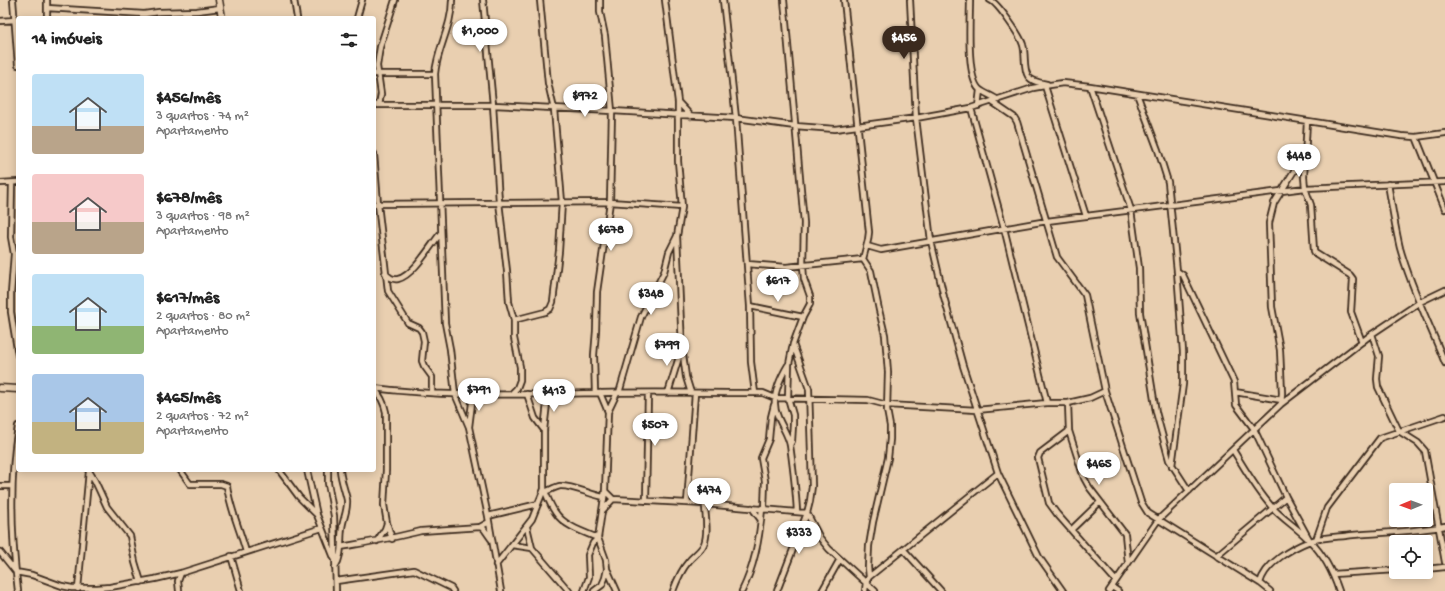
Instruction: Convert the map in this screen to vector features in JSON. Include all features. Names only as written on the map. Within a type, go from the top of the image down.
[{"type":"street","points":[[13,0],[16,35]]},
{"type":"street","points":[[46,16],[47,0]]},
{"type":"street","points":[[219,0],[222,16]]},
{"type":"street","points":[[294,0],[297,16]]},
{"type":"street","points":[[358,16],[362,0]]},
{"type":"street","points":[[395,0],[380,47],[376,75],[381,94],[376,105],[493,105],[612,111],[736,118],[795,126],[834,129],[916,118],[971,108],[1048,85],[1064,83],[1401,136],[1416,137],[1445,133]]},
{"type":"street","points":[[452,0],[450,20],[435,74],[440,233],[445,323],[450,349],[455,394],[469,427],[488,516],[501,591]]},
{"type":"street","points":[[483,0],[493,105],[499,202],[509,302],[514,320],[514,338],[520,367],[520,380],[517,388],[511,394]]},
{"type":"street","points":[[514,320],[545,312],[550,309],[553,302],[556,278],[562,202],[554,109],[548,83],[540,0]]},
{"type":"street","points":[[600,0],[600,12],[605,36],[612,111],[610,202],[597,292],[594,355],[598,393],[608,412]]},
{"type":"street","points":[[665,0],[678,102],[678,161],[682,194],[682,209],[678,236],[682,347],[686,377],[693,393],[687,503]]},
{"type":"street","points":[[723,0],[736,118],[750,306],[751,362],[755,393]]},
{"type":"street","points":[[784,0],[804,223],[804,279],[810,296],[810,304],[803,317],[789,364],[788,398],[793,415],[792,441],[790,445]]},
{"type":"street","points":[[844,0],[869,232],[863,259]]},
{"type":"street","points":[[910,0],[916,118],[931,241],[948,312],[977,410],[998,473],[1040,557],[1063,591]]},
{"type":"street","points":[[970,0],[971,68],[974,79],[980,90],[998,100]]},
{"type":"street","points":[[990,0],[998,5],[1021,40],[1025,52],[1026,74],[1034,81],[1048,85]]},
{"type":"street","points":[[47,8],[144,14],[220,8]]},
{"type":"street","points":[[0,20],[15,20]]},
{"type":"street","points":[[376,75],[435,74]]},
{"type":"street","points":[[1048,85],[1086,216]]},
{"type":"street","points":[[1090,86],[1130,210],[1139,268],[1140,313],[1157,418],[1172,466],[1189,491]]},
{"type":"street","points":[[978,106],[980,90]]},
{"type":"street","points":[[1137,94],[1165,172],[1177,271],[1184,384],[1172,466]]},
{"type":"street","points":[[678,102],[691,116]]},
{"type":"street","points":[[992,102],[1014,117],[1017,122],[1057,257],[1085,295],[1105,391],[1141,502],[1148,513],[1158,520],[1260,583],[1270,591]]},
{"type":"street","points":[[971,108],[1004,228],[1047,403]]},
{"type":"street","points":[[1307,121],[1303,167],[1305,188],[1311,205],[1314,251],[1350,276],[1352,279],[1351,312],[1362,342]]},
{"type":"street","points":[[1416,137],[1445,209]]},
{"type":"street","points":[[1281,402],[1280,350],[1272,307],[1269,223],[1270,214],[1274,203],[1304,155]]},
{"type":"street","points":[[0,183],[16,182]]},
{"type":"street","points":[[867,246],[881,250],[1047,221],[1305,188],[1445,182]]},
{"type":"street","points":[[12,183],[11,237],[14,254],[11,312],[16,343]]},
{"type":"street","points":[[1388,184],[1395,225],[1409,276],[1445,363]]},
{"type":"street","points":[[432,392],[432,377],[422,361],[424,341],[422,332],[419,328],[408,323],[399,307],[389,294],[376,204],[610,202],[675,206],[682,209]]},
{"type":"street","points":[[385,273],[389,277],[396,280],[404,276],[415,266],[440,233]]},
{"type":"street","points":[[594,591],[602,585],[606,578],[607,569],[606,560],[598,538],[605,491],[608,412],[618,393],[627,368],[641,317],[664,272],[669,252],[678,236]]},
{"type":"street","points":[[747,264],[786,267],[863,259]]},
{"type":"street","points":[[863,259],[871,271],[885,336],[888,372],[887,405],[890,439],[888,458],[869,546],[868,580],[865,591]]},
{"type":"street","points":[[1177,271],[1183,276],[1234,382],[1236,405],[1254,429],[1286,496],[1333,574],[1339,591]]},
{"type":"street","points":[[1118,591],[1110,589],[1158,520],[1233,450],[1281,402],[1372,334],[1420,302],[1445,290]]},
{"type":"street","points":[[750,306],[803,317]]},
{"type":"street","points":[[1372,334],[1379,356],[1377,379],[1378,387],[1399,431],[1418,443],[1424,451],[1445,562]]},
{"type":"street","points":[[777,591],[810,501],[812,486],[809,389],[794,344]]},
{"type":"street","points":[[668,393],[682,347]]},
{"type":"street","points":[[742,591],[751,570],[763,509],[765,481],[761,458],[770,439],[771,417],[779,382],[789,364]]},
{"type":"street","points":[[0,388],[16,389]]},
{"type":"street","points":[[376,388],[455,394],[763,393],[775,400],[788,398],[868,400],[887,405],[977,410],[1047,403],[1068,403],[1090,398],[1105,391]]},
{"type":"street","points":[[376,390],[382,397],[386,412],[386,470],[384,505],[386,523],[392,538]]},
{"type":"street","points":[[1235,392],[1281,402]]},
{"type":"street","points":[[646,501],[648,393]]},
{"type":"street","points":[[469,427],[473,394]]},
{"type":"street","points":[[527,394],[535,418],[544,430]]},
{"type":"street","points":[[496,565],[527,527],[532,519],[544,490],[544,430],[548,394]]},
{"type":"street","points":[[775,400],[776,413],[784,428],[790,445],[797,512]]},
{"type":"street","points":[[1068,403],[1069,432],[1084,478],[1100,502],[1125,534],[1128,563]]},
{"type":"street","points":[[1312,540],[1327,508],[1380,438],[1445,416]]},
{"type":"street","points":[[1069,432],[1040,453],[1038,458],[1049,503],[1116,581]]},
{"type":"street","points":[[16,446],[12,486],[12,530],[18,591]]},
{"type":"street","points":[[1233,450],[1260,493],[1272,508],[1312,540]]},
{"type":"street","points":[[78,590],[89,472]]},
{"type":"street","points":[[90,472],[102,493],[107,507],[130,536],[141,582]]},
{"type":"street","points":[[181,472],[190,484],[221,484],[227,486],[231,508],[240,530],[246,552]]},
{"type":"street","points":[[280,472],[299,497],[317,515]]},
{"type":"street","points":[[307,472],[317,515],[335,561]]},
{"type":"street","points":[[328,472],[328,483],[334,516],[336,591]]},
{"type":"street","points":[[335,567],[342,547],[342,527],[347,504],[340,478],[340,472]]},
{"type":"street","points":[[868,580],[998,473]]},
{"type":"street","points":[[0,486],[12,486]]},
{"type":"street","points":[[544,490],[558,486],[569,486],[590,494],[604,497]]},
{"type":"street","points":[[544,490],[555,512],[566,523],[598,538]]},
{"type":"street","points":[[605,491],[613,499],[705,504],[806,513]]},
{"type":"street","points":[[1216,556],[1286,496]]},
{"type":"street","points":[[602,511],[613,499]]},
{"type":"street","points":[[1071,530],[1100,502]]},
{"type":"street","points":[[488,516],[538,504]]},
{"type":"street","points":[[673,591],[679,576],[688,562],[699,552],[704,544],[706,534],[705,504]]},
{"type":"street","points":[[752,508],[761,520]]},
{"type":"street","points":[[806,513],[820,538],[840,559],[868,580],[875,591]]},
{"type":"street","points":[[342,547],[414,534],[421,531],[480,527],[489,522]]},
{"type":"street","points":[[377,541],[386,523]]},
{"type":"street","points":[[1260,583],[1262,575],[1270,564],[1295,548],[1312,540],[1445,526]]},
{"type":"street","points":[[480,527],[484,529],[493,543]]},
{"type":"street","points":[[527,527],[532,548],[569,591]]},
{"type":"street","points":[[0,552],[16,572],[32,575],[78,590],[141,582],[181,573],[322,528]]},
{"type":"street","points":[[584,591],[589,577],[588,555],[593,543],[598,538]]},
{"type":"street","points":[[512,546],[532,548]]},
{"type":"street","points":[[904,550],[941,591]]},
{"type":"street","points":[[231,556],[242,591]]},
{"type":"street","points":[[822,591],[840,559]]},
{"type":"street","points":[[1433,568],[1445,567]]},
{"type":"street","points":[[607,569],[617,591]]},
{"type":"street","points":[[336,581],[414,570],[451,588],[453,591]]},
{"type":"street","points":[[1333,574],[1389,570]]},
{"type":"street","points":[[179,591],[178,581],[181,573]]}]
